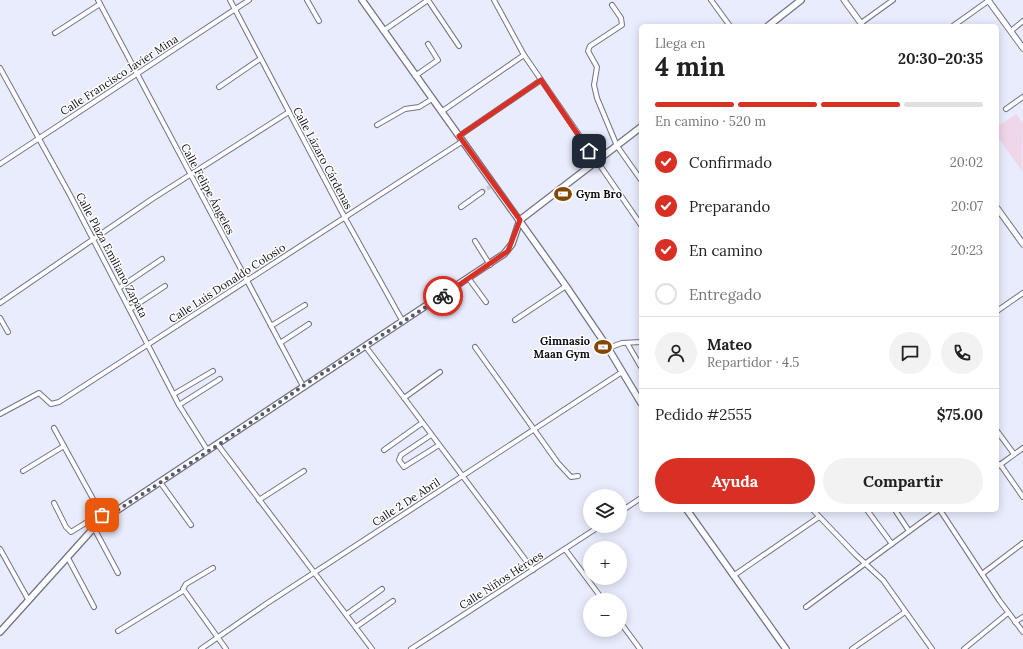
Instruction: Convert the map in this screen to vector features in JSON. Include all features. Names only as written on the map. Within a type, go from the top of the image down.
[{"type":"main road","points":[[362,0],[463,141],[492,185],[520,220],[566,286],[608,348],[639,400]]},
{"type":"main road","points":[[771,24],[801,0]]},
{"type":"main road","points":[[0,632],[94,528],[103,520],[218,445],[303,386],[366,347],[490,265],[510,248],[520,220],[597,163],[639,129]]},
{"type":"main road","points":[[688,512],[786,649]]},
{"type":"street","name":"Calle Lázaro Cárdenas","points":[[230,0],[345,218],[403,322]]},
{"type":"street","name":"Calle Francisco Javier Mina","points":[[0,164],[248,0]]},
{"type":"street","points":[[307,0],[319,21]]},
{"type":"street","points":[[383,31],[428,0],[459,46]]},
{"type":"street","points":[[494,0],[524,55],[639,222]]},
{"type":"street","points":[[712,0],[729,24]]},
{"type":"street","points":[[844,0],[862,24],[893,0]]},
{"type":"street","points":[[956,24],[988,0],[1023,48]]},
{"type":"street","points":[[55,33],[99,2]]},
{"type":"street","name":"Calle Felipe Ángeles","points":[[99,2],[190,176],[303,386]]},
{"type":"street","points":[[612,5],[621,18],[622,25],[590,46],[588,51],[597,67],[594,85],[597,98],[617,146],[639,177]]},
{"type":"street","points":[[1010,31],[1023,22]]},
{"type":"street","points":[[415,76],[438,60],[428,44]]},
{"type":"street","points":[[441,112],[524,55]]},
{"type":"street","points":[[219,87],[260,59]]},
{"type":"street","name":"Calle Plaza Emiliano Zapata","points":[[0,68],[93,239],[179,405],[208,451]]},
{"type":"street","points":[[459,136],[541,80]]},
{"type":"street","points":[[1006,109],[1023,97]]},
{"type":"street","points":[[377,125],[405,109],[419,107],[432,99]]},
{"type":"street","points":[[0,303],[93,239],[289,112]]},
{"type":"street","name":"Calle Luis Donaldo Colosio","points":[[0,414],[39,393],[51,404],[59,402],[463,141]]},
{"type":"street","points":[[461,207],[482,192]]},
{"type":"street","points":[[999,212],[1023,244]]},
{"type":"street","points":[[474,241],[490,265]]},
{"type":"street","points":[[119,288],[162,259]]},
{"type":"street","points":[[469,278],[486,302]]},
{"type":"street","points":[[130,310],[166,286]]},
{"type":"street","points":[[515,320],[566,286]]},
{"type":"street","points":[[999,310],[1023,293]]},
{"type":"street","points":[[271,326],[305,305]]},
{"type":"street","points":[[0,318],[8,332]]},
{"type":"street","points":[[280,343],[309,324]]},
{"type":"street","points":[[608,348],[627,343],[639,342]]},
{"type":"street","points":[[627,343],[639,362]]},
{"type":"street","points":[[366,347],[533,570]]},
{"type":"street","points":[[475,347],[567,474],[571,477],[578,476]]},
{"type":"street","points":[[174,394],[213,371]]},
{"type":"street","points":[[404,398],[440,372]]},
{"type":"street","name":"Calle 2 De Abril","points":[[201,649],[217,637],[622,372]]},
{"type":"street","points":[[179,405],[220,379]]},
{"type":"street","points":[[384,450],[422,423]]},
{"type":"street","points":[[54,428],[103,520]]},
{"type":"street","points":[[431,434],[401,455],[399,460],[404,467],[439,445]]},
{"type":"street","points":[[999,434],[1014,454]]},
{"type":"street","points":[[218,445],[372,649]]},
{"type":"street","points":[[23,471],[64,446]]},
{"type":"street","points":[[1023,448],[999,465],[1023,497]]},
{"type":"street","points":[[259,500],[304,470]]},
{"type":"street","points":[[160,482],[191,525]]},
{"type":"street","points":[[627,507],[639,499]]},
{"type":"street","points":[[54,503],[66,527],[71,532],[92,519],[103,520]]},
{"type":"street","points":[[815,512],[865,564],[883,580],[932,649]]},
{"type":"street","points":[[868,512],[892,544]]},
{"type":"street","points":[[896,512],[909,531]]},
{"type":"street","points":[[806,606],[936,512]]},
{"type":"street","points":[[940,512],[1008,613],[1023,632]]},
{"type":"street","points":[[733,576],[820,517]]},
{"type":"street","points":[[94,528],[118,572]]},
{"type":"street","name":"Calle Niños Héroes","points":[[412,649],[589,533]]},
{"type":"street","points":[[982,574],[1023,543]]},
{"type":"street","points":[[0,549],[29,601]]},
{"type":"street","points":[[565,549],[599,593]]},
{"type":"street","points":[[68,558],[94,607]]},
{"type":"street","points":[[118,632],[183,591],[186,584],[213,568]]},
{"type":"street","points":[[347,614],[382,589]]},
{"type":"street","points":[[183,591],[226,649]]},
{"type":"street","points":[[356,627],[393,601]]},
{"type":"street","points":[[852,649],[905,612]]},
{"type":"street","points":[[964,649],[1008,613]]},
{"type":"street","points":[[1015,622],[1023,617]]},
{"type":"street","points":[[627,631],[640,649]]},
{"type":"shaded area","points":[[1016,114],[1023,123],[1022,171],[999,139],[999,126]]},
{"type":"tunnel","points":[[482,192],[490,187]]},
{"type":"way so far","points":[[102,515],[104,519],[218,445],[303,386],[366,347],[443,296]]},
{"type":"place","name":"Gym Bro","points":[[563,194]]},
{"type":"place","name":"Gimnasio Maan Gym","points":[[603,347]]},
{"type":"route","points":[[443,296],[490,265],[508,251],[512,244],[520,220],[459,136],[541,80],[589,151]]}]
